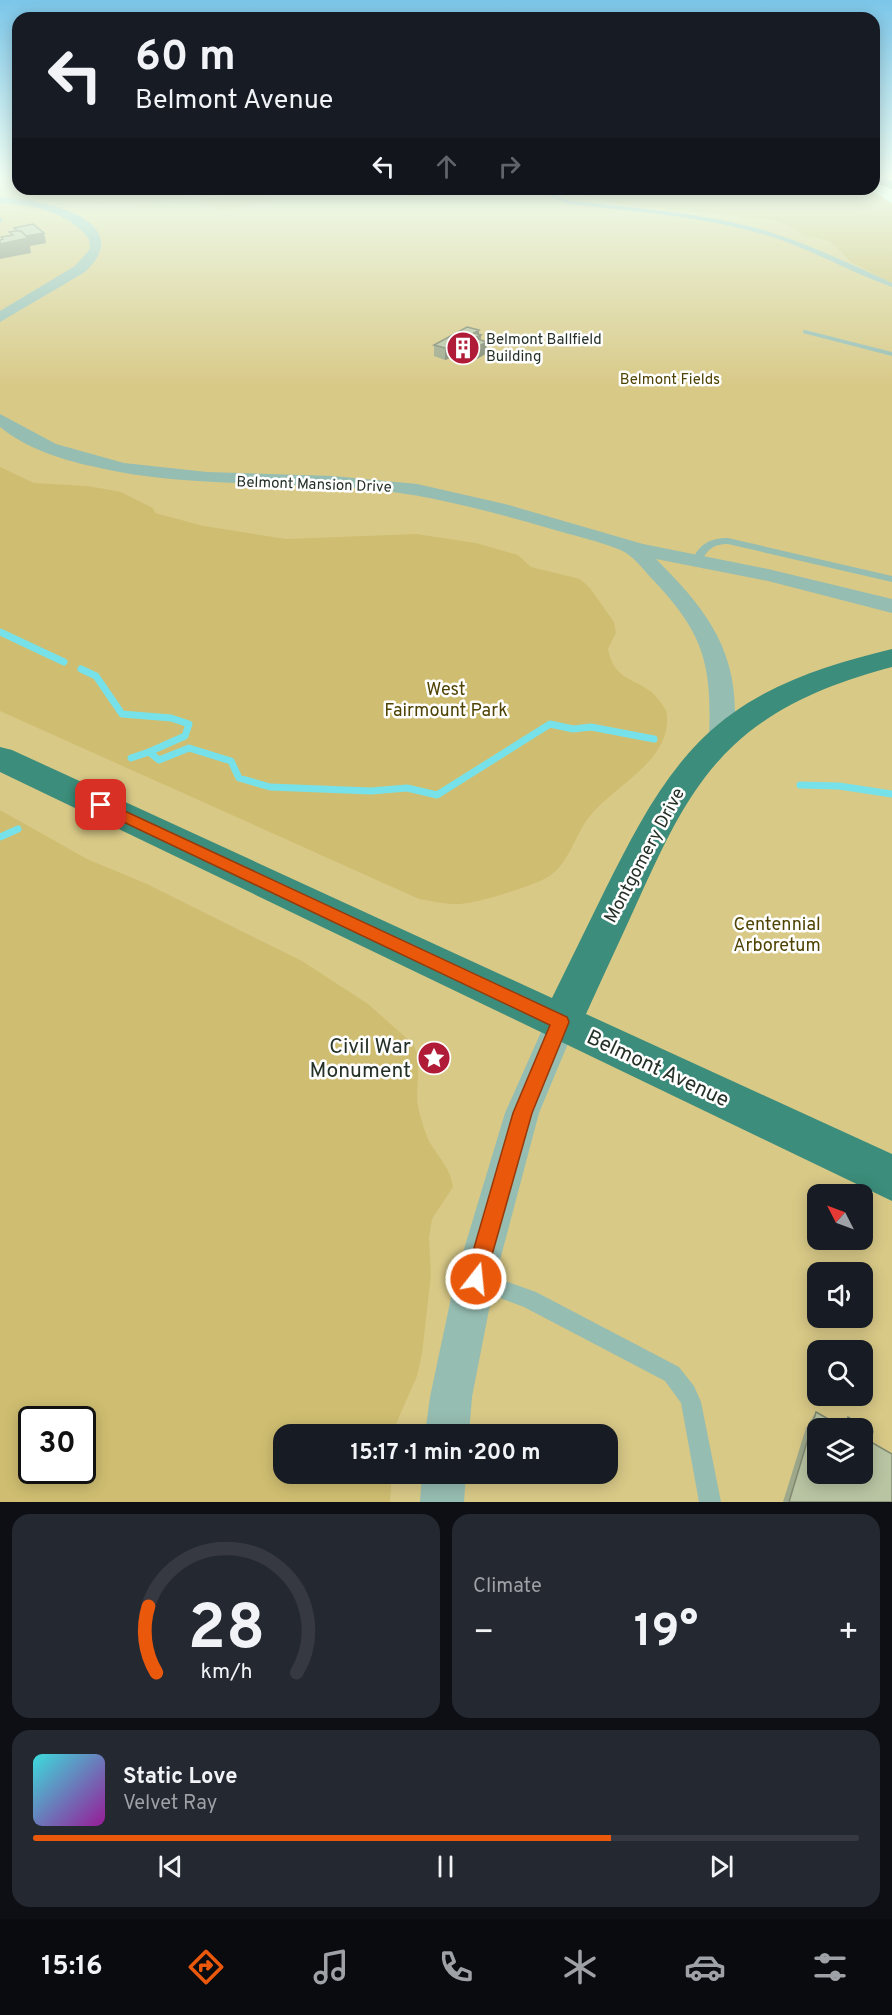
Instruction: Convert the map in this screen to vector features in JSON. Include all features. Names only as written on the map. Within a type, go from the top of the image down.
[{"type":"main road","name":"Montgomery Drive","points":[[561,1022],[652,832],[687,777],[722,738],[764,707],[791,692],[844,671],[892,658]]},
{"type":"main road","name":"Belmont Avenue","points":[[0,758],[892,1178]]},
{"type":"street","points":[[0,318],[28,297],[77,271],[90,260],[98,246]]},
{"type":"street","name":"Belmont Mansion Drive","points":[[0,419],[19,433],[53,449],[112,466],[196,478],[307,480],[396,487],[517,512],[632,547],[892,606]]},
{"type":"street","name":"Belmont Mansion Drive","points":[[632,547],[693,610],[711,641],[722,680],[722,738]]},
{"type":"street","points":[[448,1424],[451,1397],[476,1279],[522,1113],[561,1022]]},
{"type":"street","points":[[442,1502],[443,1484]]},
{"type":"lane","points":[[803,246],[892,285]]},
{"type":"lane","points":[[804,332],[892,354]]},
{"type":"lane","points":[[697,561],[700,552],[710,542],[728,541],[892,579]]},
{"type":"lane","points":[[476,1279],[529,1299],[672,1374],[691,1402],[710,1502]]},
{"type":"green space","name":"West Fairmount Park","points":[[0,246],[892,246],[892,1502],[0,1502]]},
{"type":"green space","points":[[836,246],[892,246],[892,283],[850,262]]},
{"type":"green space","points":[[0,467],[34,483],[88,486],[121,492],[153,508],[155,513],[204,526],[286,539],[416,534],[476,543],[518,555],[531,567],[580,579],[590,588],[614,622],[616,633],[608,649],[614,666],[623,675],[653,693],[666,710],[667,727],[662,743],[641,770],[589,817],[567,857],[548,877],[518,889],[468,903],[450,904],[419,899],[0,711]]},
{"type":"green space","points":[[0,810],[87,859],[147,884],[302,961],[368,1004],[412,1043],[416,1050],[419,1111],[428,1138],[448,1170],[453,1187],[432,1219],[429,1238],[431,1275],[422,1354],[417,1376],[396,1424],[273,1424],[273,1484],[391,1484],[390,1502],[0,1502]]},
{"type":"building","points":[[467,327],[479,330],[474,333],[481,335],[474,338],[487,342],[477,347],[464,344],[445,348],[434,345]]},
{"type":"building","points":[[816,1412],[826,1418],[814,1418]]},
{"type":"building","points":[[807,1442],[807,1484],[873,1484],[873,1443],[892,1454],[892,1502],[789,1502]]},
{"type":"waterway","points":[[0,632],[64,662]]},
{"type":"waterway","points":[[81,669],[96,676],[122,714],[171,718],[189,724],[185,736],[149,752]]},
{"type":"waterway","points":[[149,752],[159,760],[189,748],[231,761],[239,778],[270,787],[371,791],[407,788],[437,795],[550,724],[573,729],[591,727],[654,739]]},
{"type":"waterway","points":[[131,758],[149,752]]},
{"type":"waterway","points":[[800,785],[839,786],[892,794]]},
{"type":"waterway","points":[[0,837],[18,829]]},
{"type":"place","name":"Belmont Ballfield Building","points":[[463,348]]},
{"type":"place","name":"Civil War Monument","points":[[434,1058]]},
{"type":"route","points":[[101,805],[561,1022],[522,1113],[476,1279]]},
{"type":"park label","name":"Belmont Fields","points":[[670,379]]},
{"type":"park label","name":"Centennial Arboretum","points":[[777,934]]}]
